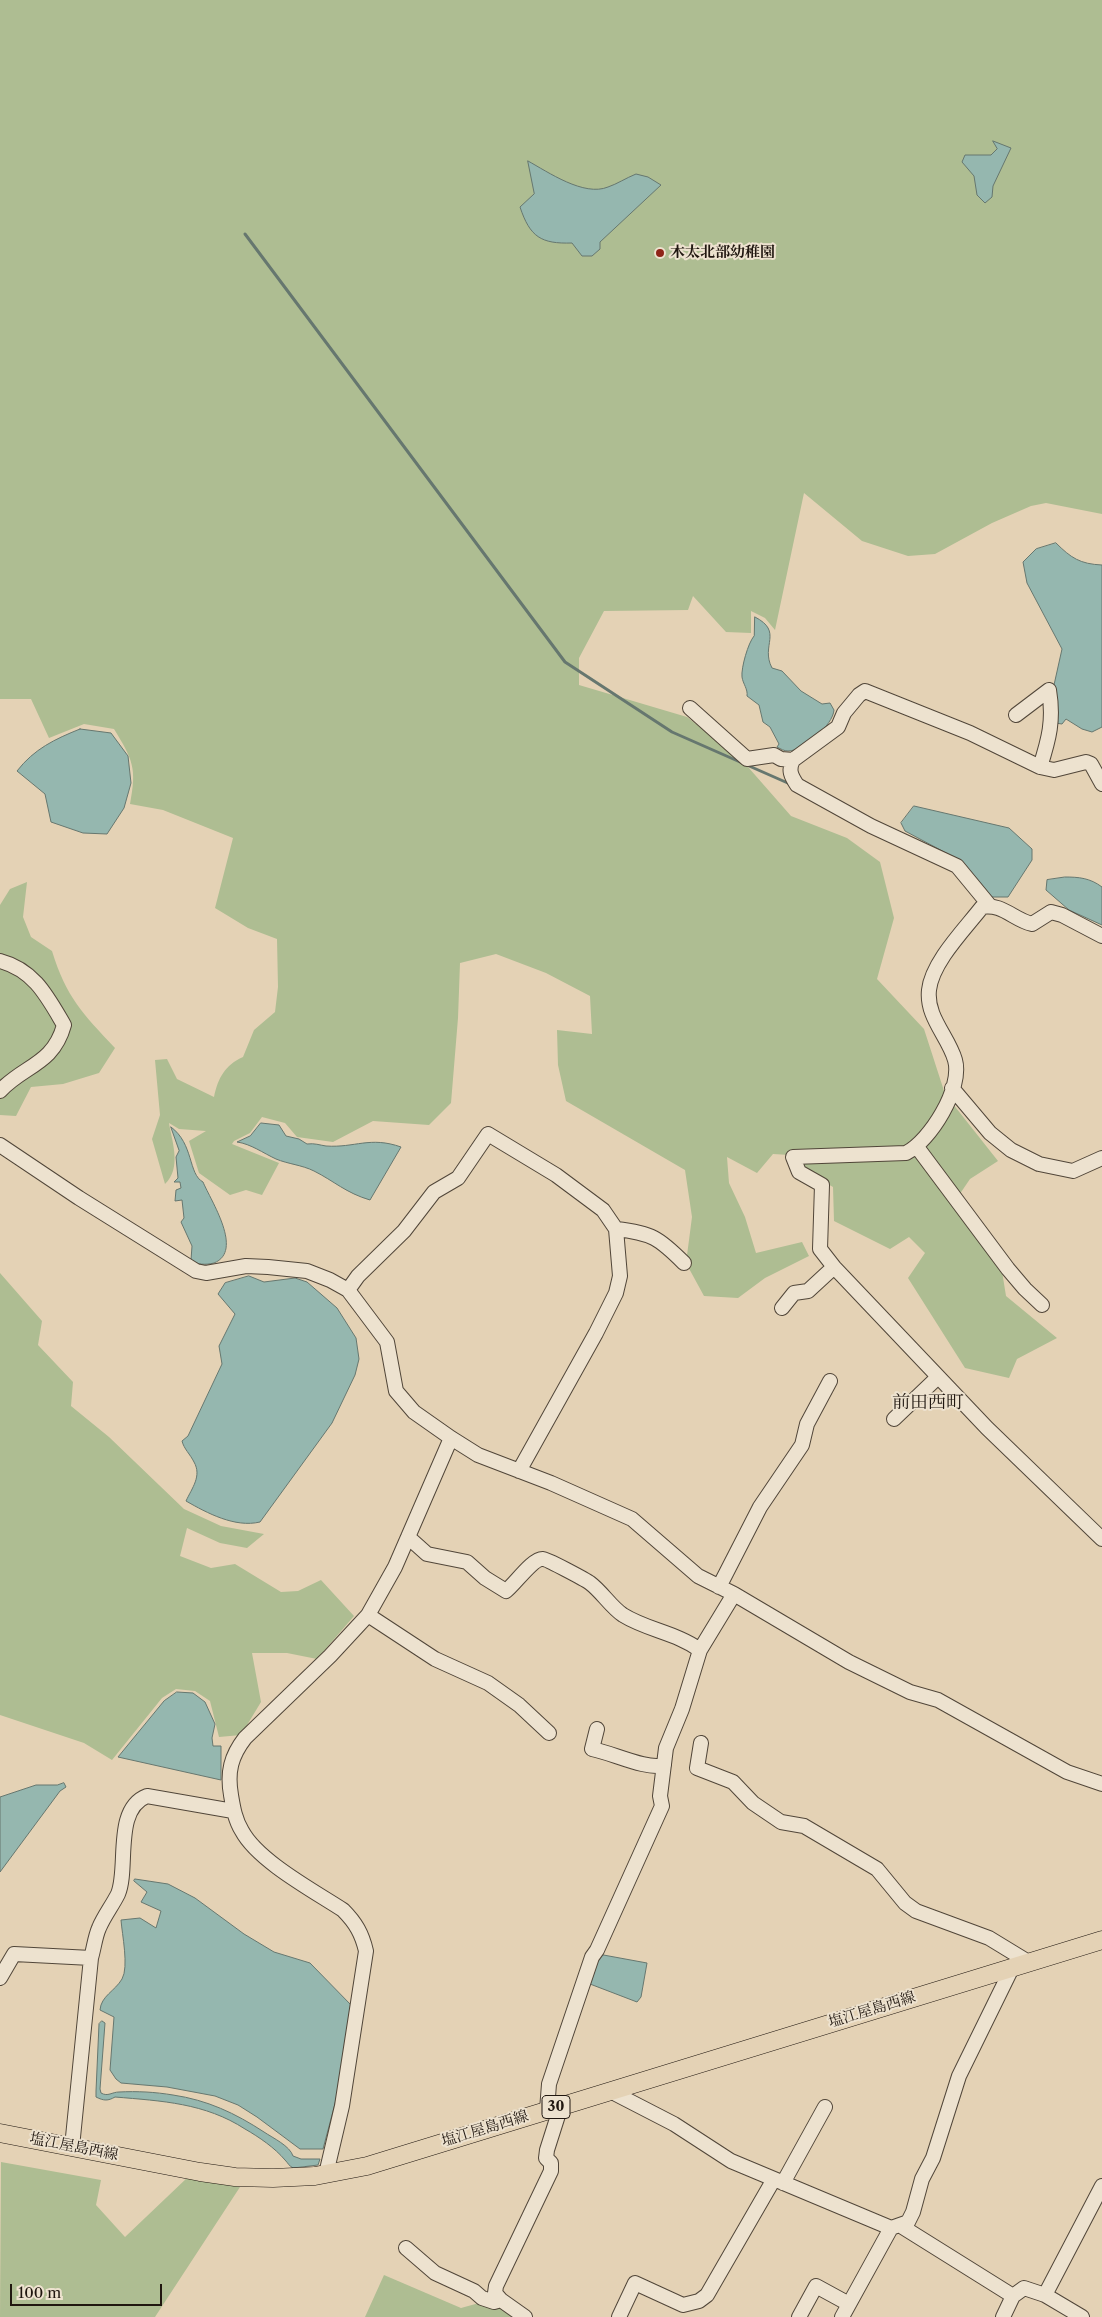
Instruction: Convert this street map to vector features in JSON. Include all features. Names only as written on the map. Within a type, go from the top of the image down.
[{"type":"main road","name":"塩江屋島西線","points":[[0,2133],[200,2172],[235,2177],[273,2178],[326,2174],[367,2166],[1102,1940]]},
{"type":"street","points":[[1016,715],[1049,690],[1052,706],[1049,742],[1040,768]]},
{"type":"street","points":[[1102,784],[1091,764],[1086,762],[1054,770],[1040,768],[970,733],[865,691],[859,695],[844,713],[838,727],[793,760],[790,768],[792,777],[797,785],[871,826],[957,866],[997,908],[1020,921],[1032,924],[1051,912],[1062,915],[1102,936]]},
{"type":"street","points":[[690,708],[747,760],[774,755],[781,759],[793,760]]},
{"type":"street","points":[[997,908],[982,907],[942,958],[929,989],[930,1007],[955,1061],[952,1088],[939,1117],[917,1147],[906,1153],[793,1158],[799,1172],[822,1186],[820,1249],[834,1267],[987,1428],[1100,1532]]},
{"type":"street","points":[[0,961],[25,971],[41,986],[64,1025],[56,1047],[39,1062],[8,1082],[0,1091]]},
{"type":"street","points":[[952,1088],[990,1134],[1011,1150],[1039,1164],[1074,1171],[1102,1158]]},
{"type":"street","points":[[348,1290],[358,1276],[404,1232],[434,1192],[458,1178],[488,1134],[556,1175],[603,1210],[616,1229],[620,1276],[616,1292],[596,1333],[518,1471]]},
{"type":"street","points":[[0,1145],[79,1198],[196,1271],[206,1273],[246,1266],[306,1271],[330,1280],[348,1290],[387,1342],[396,1391],[414,1412],[451,1438],[478,1454],[632,1519],[698,1576],[734,1594],[848,1662],[910,1692],[938,1700],[1067,1772],[1102,1784]]},
{"type":"street","points":[[917,1147],[1008,1269],[1042,1305]]},
{"type":"street","points":[[616,1229],[652,1236],[665,1244],[684,1263]]},
{"type":"street","points":[[782,1308],[794,1293],[808,1291],[834,1267]]},
{"type":"street","points":[[894,1419],[938,1377]]},
{"type":"street","points":[[719,1586],[760,1507],[802,1445],[807,1424],[830,1381]]},
{"type":"street","points":[[326,2174],[342,2106],[366,1951],[362,1935],[354,1921],[343,1910],[260,1854],[242,1832],[233,1811],[229,1768],[235,1752],[244,1738],[330,1656],[368,1615],[408,1537],[451,1438]]},
{"type":"street","points":[[408,1537],[427,1554],[467,1562],[485,1578],[506,1591],[514,1585],[535,1561],[542,1558],[552,1561],[589,1582],[622,1614],[676,1636],[700,1650]]},
{"type":"street","points":[[525,2317],[495,2294],[496,2286],[551,2171],[551,2163],[546,2158],[554,2108],[549,2084],[592,1957],[597,1950],[662,1806],[660,1796],[666,1748],[682,1709],[700,1650],[734,1594]]},
{"type":"street","points":[[368,1615],[435,1659],[488,1683],[519,1704],[549,1733]]},
{"type":"street","points":[[597,1729],[592,1749],[627,1758],[649,1767],[664,1765]]},
{"type":"street","points":[[701,1743],[697,1768],[733,1782],[753,1804],[781,1822],[804,1826],[877,1869],[905,1903],[916,1911],[989,1938],[1030,1962]]},
{"type":"street","points":[[72,2147],[91,1958],[99,1929],[118,1895],[128,1818],[141,1798],[148,1796],[158,1796],[233,1811]]},
{"type":"street","points":[[0,1978],[14,1954],[91,1958]]},
{"type":"street","points":[[842,2317],[896,2227],[908,2222],[913,2212],[922,2179],[933,2158],[959,2076],[1012,1968]]},
{"type":"street","points":[[610,2091],[674,2124],[731,2161],[896,2227],[1013,2296]]},
{"type":"street","points":[[619,2317],[635,2283],[683,2305],[699,2301],[707,2294],[825,2107]]},
{"type":"street","points":[[1045,2294],[1102,2186]]},
{"type":"street","points":[[406,2248],[435,2273],[474,2291],[482,2298],[494,2302],[501,2300]]},
{"type":"street","points":[[799,2317],[816,2286],[849,2304]]},
{"type":"street","points":[[1003,2317],[1013,2296],[1024,2288],[1045,2294],[1082,2317]]},
{"type":"green space","points":[[0,0],[1102,0],[1102,514],[1046,503],[1031,506],[992,523],[935,554],[908,556],[862,541],[804,493],[775,630],[765,618],[751,611],[751,633],[726,632],[693,596],[688,610],[604,611],[579,658],[579,685],[687,717],[741,759],[791,816],[847,838],[880,862],[894,918],[877,979],[924,1029],[945,1094],[998,1161],[970,1179],[953,1204],[1001,1265],[1006,1296],[1057,1338],[1017,1359],[1009,1378],[965,1368],[908,1278],[925,1253],[909,1237],[890,1249],[834,1221],[833,1187],[805,1171],[790,1155],[773,1154],[757,1173],[727,1157],[729,1183],[745,1217],[756,1253],[802,1242],[809,1256],[765,1278],[738,1298],[704,1296],[686,1263],[692,1217],[685,1170],[566,1101],[558,1065],[557,1030],[592,1034],[590,996],[546,973],[496,954],[460,963],[458,1018],[451,1103],[429,1125],[373,1121],[333,1142],[297,1137],[285,1123],[262,1117],[250,1133],[234,1141],[232,1144],[279,1163],[262,1195],[246,1190],[230,1195],[199,1173],[189,1141],[206,1131],[179,1129],[169,1123],[174,1146],[175,1163],[170,1178],[165,1184],[152,1139],[160,1115],[155,1060],[167,1059],[177,1079],[214,1097],[223,1073],[231,1064],[243,1057],[254,1030],[275,1012],[278,987],[277,939],[248,928],[215,908],[233,838],[163,810],[130,804],[133,781],[132,765],[126,749],[114,729],[84,724],[49,738],[31,699],[0,699]]},
{"type":"green space","points":[[27,882],[23,917],[31,937],[52,951],[63,981],[77,1004],[115,1048],[99,1073],[63,1084],[31,1087],[16,1116],[0,1115],[0,905],[10,889]]},
{"type":"green space","points":[[0,1273],[42,1321],[38,1345],[73,1382],[71,1406],[109,1437],[184,1509],[221,1526],[264,1534],[247,1548],[220,1543],[187,1528],[180,1556],[211,1568],[235,1564],[281,1592],[298,1591],[321,1580],[354,1616],[317,1659],[287,1653],[252,1653],[261,1702],[241,1735],[219,1737],[210,1701],[195,1691],[176,1689],[162,1698],[112,1760],[84,1743],[0,1715]]},
{"type":"green space","points":[[1,2162],[101,2180],[96,2205],[125,2237],[188,2177],[240,2187],[155,2317],[0,2317]]},
{"type":"green space","points":[[384,2275],[461,2308],[497,2298],[513,2317],[365,2317]]},
{"type":"water","points":[[993,141],[1011,148],[993,186],[992,197],[985,203],[977,195],[974,176],[962,162],[965,155],[991,155],[997,149]]},
{"type":"water","points":[[528,161],[566,182],[588,189],[608,187],[636,174],[648,177],[661,185],[600,242],[600,249],[592,256],[582,256],[572,243],[545,240],[538,237],[528,225],[520,207],[534,194]]},
{"type":"water","points":[[1056,543],[1066,553],[1082,562],[1102,565],[1102,727],[1092,732],[1082,729],[1066,719],[1062,724],[1055,723],[1054,685],[1062,649],[1027,583],[1023,562],[1036,549]]},
{"type":"water","points":[[755,617],[764,623],[770,634],[768,652],[772,668],[782,671],[801,691],[822,704],[830,703],[834,710],[829,723],[823,730],[802,747],[795,750],[787,751],[777,747],[779,744],[770,727],[763,722],[759,705],[747,696],[742,673],[747,650],[754,636]]},
{"type":"water","points":[[80,729],[111,733],[128,756],[131,783],[124,808],[107,834],[83,833],[51,822],[45,794],[17,771],[38,751]]},
{"type":"water","points":[[914,806],[1009,828],[1032,849],[1032,860],[1008,897],[991,897],[961,861],[905,831],[901,823]]},
{"type":"water","points":[[1065,877],[1084,879],[1102,887],[1102,925],[1069,910],[1046,890],[1047,880]]},
{"type":"water","points":[[261,1123],[279,1125],[286,1136],[299,1139],[307,1144],[336,1146],[380,1142],[401,1147],[370,1200],[347,1190],[309,1169],[276,1159],[237,1142],[250,1136]]},
{"type":"water","points":[[171,1127],[184,1142],[195,1172],[203,1182],[223,1225],[226,1248],[222,1257],[214,1263],[202,1264],[191,1260],[192,1246],[181,1222],[184,1218],[182,1200],[175,1201],[176,1190],[181,1188],[180,1182],[174,1182],[178,1178],[176,1157],[179,1151]]},
{"type":"water","points":[[249,1276],[264,1282],[295,1278],[307,1282],[337,1308],[356,1338],[359,1359],[355,1375],[332,1423],[260,1522],[241,1523],[222,1518],[186,1501],[197,1477],[197,1472],[194,1462],[182,1441],[188,1436],[222,1364],[219,1346],[235,1314],[218,1294],[225,1283]]},
{"type":"water","points":[[177,1692],[193,1693],[205,1702],[215,1724],[212,1738],[213,1746],[221,1746],[221,1780],[118,1757],[164,1701]]},
{"type":"water","points":[[64,1783],[66,1787],[60,1791],[0,1872],[0,1797],[36,1785]]},
{"type":"water","points":[[135,1879],[168,1884],[195,1898],[244,1934],[274,1952],[310,1963],[352,2006],[336,2100],[323,2149],[300,2149],[238,2105],[215,2096],[167,2087],[121,2083],[116,2079],[110,2070],[114,2017],[100,2010],[103,2001],[119,1983],[124,1974],[125,1959],[121,1920],[140,1918],[156,1928],[161,1911],[141,1902],[147,1892],[134,1881]]},
{"type":"water","points":[[598,1954],[647,1963],[641,1997],[637,2002],[588,1982]]},
{"type":"water","points":[[102,2021],[105,2023],[101,2093],[106,2095],[117,2092],[160,2093],[197,2100],[231,2113],[253,2125],[285,2146],[293,2156],[301,2159],[320,2159],[318,2165],[293,2168],[276,2151],[256,2136],[230,2120],[199,2109],[150,2100],[115,2097],[106,2100],[96,2097],[99,2024]]},
{"type":"waterway","points":[[245,234],[565,662],[672,732],[790,784]]},
{"type":"place","name":"木太北部幼稚園","points":[[660,253]]},
{"type":"district","name":"前田西町","points":[[928,1403]]}]
